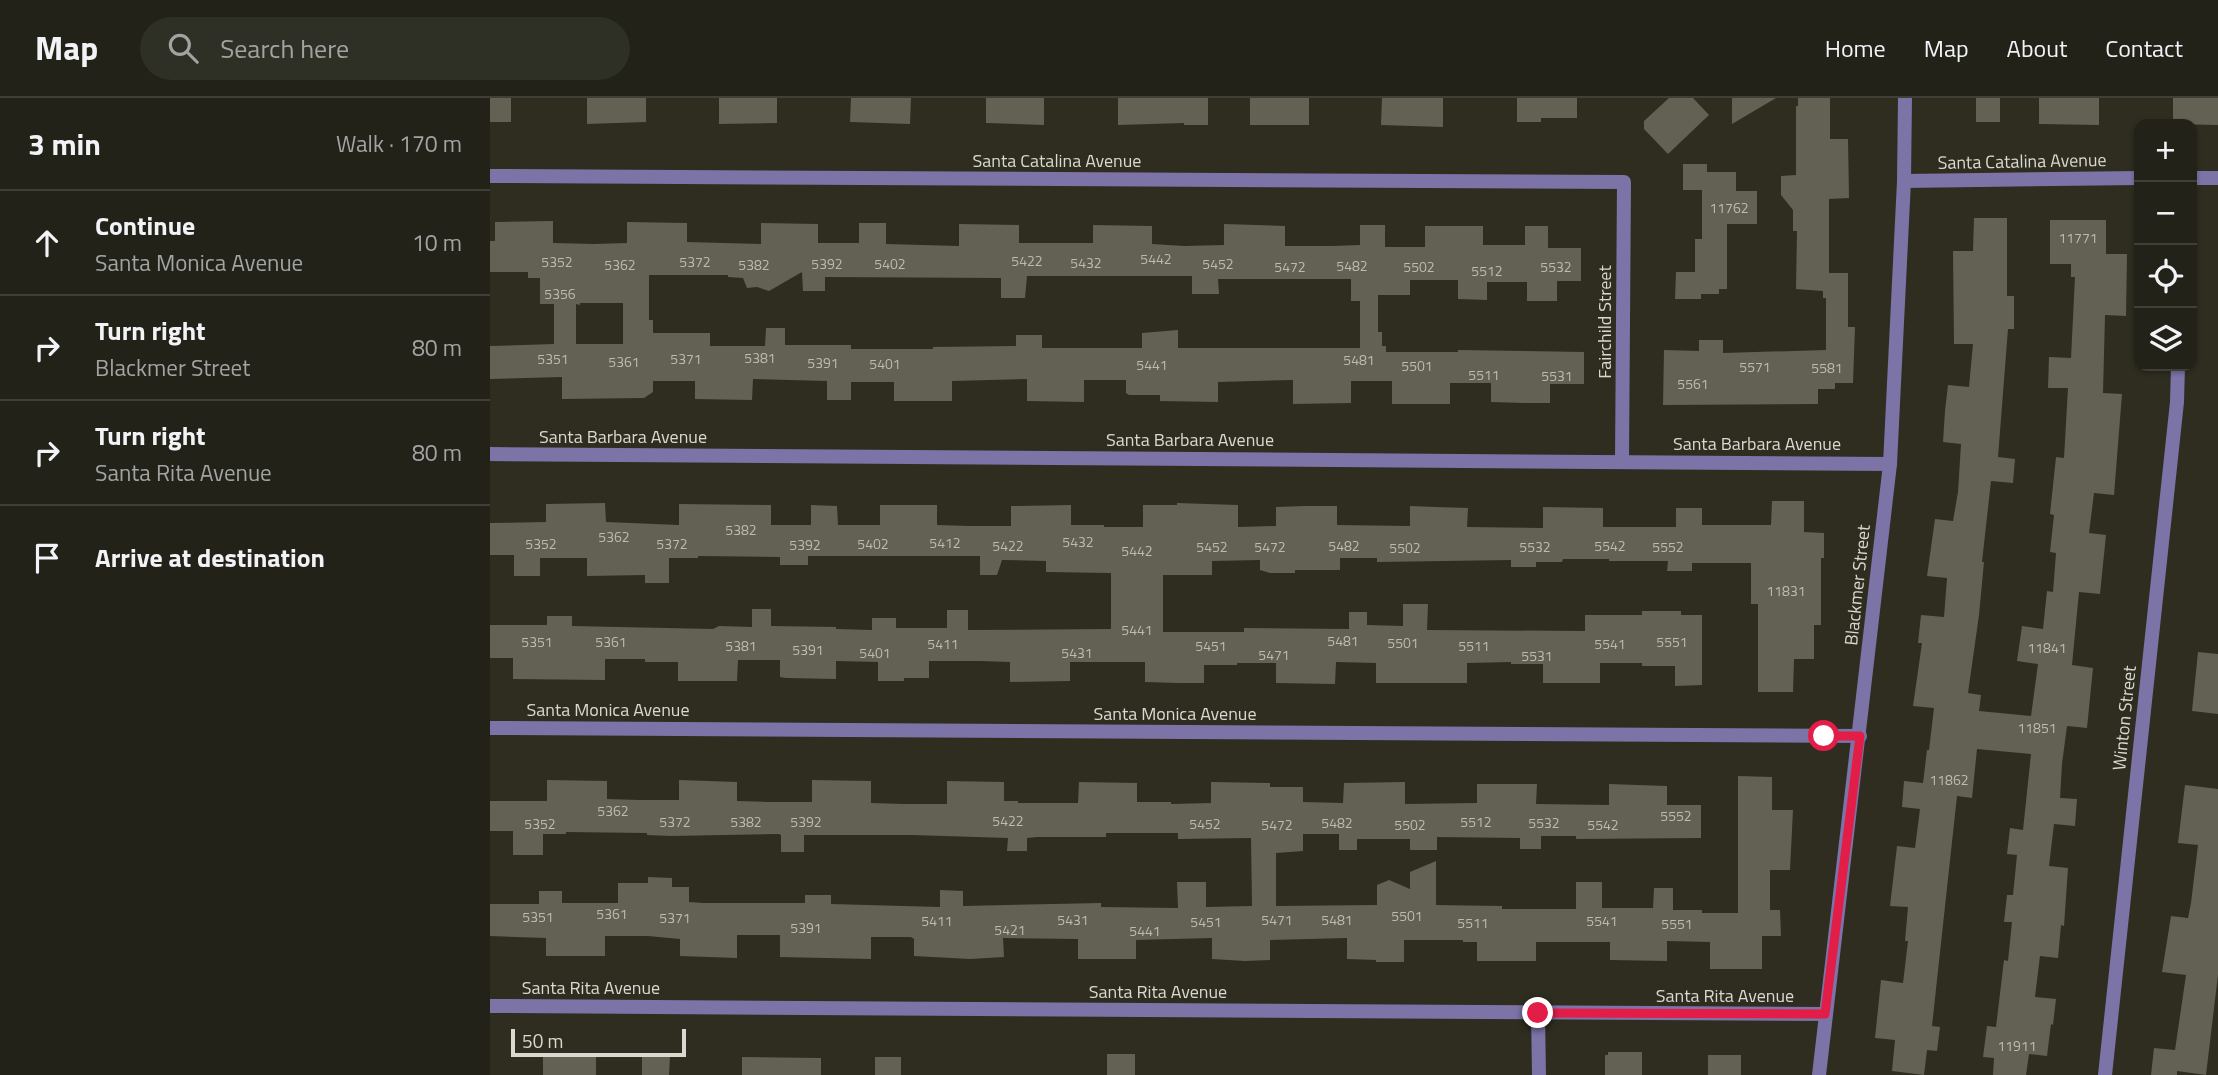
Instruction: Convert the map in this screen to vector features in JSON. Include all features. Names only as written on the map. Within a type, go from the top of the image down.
[{"type":"street","name":"Blackmer Street","points":[[1819,1075],[1891,464],[1905,181],[1905,98]]},
{"type":"street","name":"Santa Catalina Avenue","points":[[490,176],[1624,182]]},
{"type":"street","name":"Santa Catalina Avenue","points":[[1905,181],[2134,178]]},
{"type":"street","points":[[2197,178],[2218,178]]},
{"type":"street","name":"Fairchild Street","points":[[1622,461],[1624,182]]},
{"type":"street","name":"Winton Street","points":[[2105,1075],[2177,402],[2178,371]]},
{"type":"street","name":"Santa Barbara Avenue","points":[[490,454],[1891,464]]},
{"type":"street","name":"Santa Monica Avenue","points":[[490,727],[1860,736]]},
{"type":"street","name":"Santa Rita Avenue","points":[[490,1006],[1825,1014]]},
{"type":"street","points":[[1538,1013],[1539,1075]]},
{"type":"building","points":[[490,98],[511,98],[511,122],[490,122]]},
{"type":"building","points":[[587,98],[646,98],[646,122],[587,124]]},
{"type":"building","points":[[719,98],[777,98],[777,123],[719,124]]},
{"type":"building","points":[[851,98],[911,98],[910,124],[850,122]]},
{"type":"building","points":[[986,98],[1044,98],[1044,125],[986,123]]},
{"type":"building","points":[[1118,98],[1208,98],[1208,125],[1118,125]]},
{"type":"building","points":[[1250,98],[1309,98],[1309,125],[1250,125]]},
{"type":"building","points":[[1382,98],[1443,98],[1443,127],[1381,125]]},
{"type":"building","points":[[1517,98],[1577,98],[1577,118],[1541,118],[1541,122],[1517,122]]},
{"type":"building","points":[[1669,98],[1693,98],[1709,115],[1668,154],[1644,129],[1644,121]]},
{"type":"building","points":[[1732,98],[1776,98],[1732,124]]},
{"type":"building","points":[[1798,98],[1830,98],[1830,139],[1848,139],[1849,198],[1829,199],[1829,273],[1848,273],[1848,327],[1855,327],[1853,383],[1835,383],[1835,389],[1818,389],[1818,404],[1663,405],[1664,350],[1699,351],[1699,340],[1723,340],[1723,353],[1826,350],[1826,298],[1823,298],[1823,291],[1796,289],[1797,231],[1793,231],[1793,210],[1781,195],[1781,176],[1796,175]]},
{"type":"building","points":[[1976,98],[2000,98],[2000,122],[1976,122]]},
{"type":"building","points":[[2039,98],[2099,98],[2099,125],[2039,124]]},
{"type":"building","points":[[2173,98],[2218,98],[2218,125],[2197,125],[2197,119],[2173,119]]},
{"type":"building","points":[[1683,164],[1707,164],[1707,172],[1736,172],[1736,191],[1757,191],[1757,224],[1727,224],[1727,289],[1719,289],[1719,294],[1701,294],[1701,299],[1675,299],[1676,272],[1695,272],[1695,239],[1702,239],[1702,190],[1683,190]]},
{"type":"building","points":[[1974,218],[2007,218],[2007,296],[2014,296],[2014,329],[2008,329],[1998,457],[2015,459],[2013,483],[1991,481],[1979,615],[1968,693],[1981,695],[1979,711],[2031,716],[2038,664],[2017,661],[2022,626],[2043,629],[2047,591],[2053,592],[2056,553],[2050,552],[2054,515],[2050,514],[2056,457],[2064,458],[2068,388],[2048,388],[2049,357],[2071,358],[2075,277],[2071,277],[2071,264],[2050,264],[2050,220],[2106,220],[2106,254],[2127,254],[2126,316],[2105,315],[2103,393],[2122,394],[2114,495],[2094,493],[2089,533],[2106,535],[2100,594],[2079,592],[2072,665],[2093,668],[2087,728],[2067,726],[2062,764],[2060,798],[2077,799],[2075,826],[2054,824],[2049,866],[2068,868],[2064,926],[2061,925],[2058,958],[2040,956],[2035,997],[2056,999],[2053,1025],[2051,1024],[2047,1056],[2029,1054],[2026,1075],[1993,1075],[1994,1058],[1983,1057],[1987,1026],[1996,1027],[2004,960],[2008,961],[2012,922],[2004,922],[2007,895],[2013,895],[2017,855],[2007,854],[2010,828],[2023,830],[2031,754],[1977,749],[1972,798],[1957,796],[1932,1026],[1940,1027],[1937,1051],[1927,1050],[1924,1075],[1892,1071],[1895,1040],[1875,1038],[1881,980],[1903,983],[1908,941],[1905,941],[1908,907],[1890,906],[1897,846],[1915,848],[1920,809],[1902,807],[1904,781],[1923,783],[1929,750],[1934,708],[1913,706],[1922,643],[1918,643],[1921,615],[1944,617],[1947,578],[1927,576],[1935,519],[1953,521],[1958,492],[1961,444],[1943,442],[1945,411],[1948,385],[1969,387],[1973,344],[1954,344],[1953,251],[1973,251]]},
{"type":"building","points":[[553,221],[553,243],[594,244],[627,243],[627,222],[687,223],[687,242],[761,244],[761,223],[818,224],[818,243],[859,243],[859,223],[886,223],[886,244],[959,246],[959,224],[1019,225],[1019,243],[1093,243],[1093,225],[1152,226],[1152,244],[1184,246],[1224,245],[1224,224],[1285,226],[1285,246],[1360,245],[1360,225],[1385,225],[1385,247],[1425,247],[1425,226],[1483,226],[1483,245],[1525,245],[1525,226],[1548,226],[1548,248],[1581,248],[1581,281],[1557,281],[1557,301],[1527,301],[1527,282],[1487,282],[1487,300],[1458,299],[1458,280],[1410,280],[1410,295],[1378,295],[1378,332],[1382,332],[1382,346],[1386,346],[1386,352],[1584,352],[1584,384],[1550,384],[1550,403],[1491,402],[1491,383],[1450,383],[1450,404],[1392,404],[1392,381],[1351,381],[1351,403],[1293,404],[1293,380],[1218,382],[1218,402],[1160,401],[1160,395],[1129,395],[1126,393],[1126,380],[1084,380],[1084,402],[1027,401],[1027,379],[952,381],[952,401],[894,401],[894,382],[851,382],[851,400],[827,400],[827,381],[753,379],[752,400],[695,399],[695,381],[653,381],[653,392],[644,398],[562,399],[562,377],[490,379],[490,346],[554,344],[554,304],[540,304],[540,278],[528,278],[528,272],[490,272],[490,241],[495,241],[495,222]],"holes":[[[802,272],[803,291],[825,291],[825,277],[1001,278],[1001,298],[1025,298],[1027,276],[1192,276],[1192,294],[1219,294],[1218,279],[1351,279],[1351,301],[1360,301],[1360,348],[1178,348],[1178,330],[1142,333],[1142,348],[1042,348],[1042,335],[1016,335],[1016,346],[851,349],[851,345],[785,345],[785,328],[766,328],[765,346],[710,346],[710,333],[653,333],[653,320],[649,320],[649,275],[728,275],[743,278],[747,288],[757,287],[769,291]],[[623,303],[623,344],[576,344],[576,304]]]},
{"type":"building","points":[[1772,501],[1804,501],[1804,532],[1824,533],[1824,558],[1821,558],[1821,625],[1814,625],[1814,659],[1794,659],[1793,692],[1758,692],[1758,604],[1751,604],[1751,563],[1692,563],[1692,571],[1667,571],[1668,561],[1609,559],[1563,559],[1562,562],[1536,562],[1536,567],[1511,567],[1511,560],[1377,562],[1377,558],[1340,558],[1340,570],[1295,570],[1295,573],[1270,573],[1260,570],[1260,560],[1212,561],[1212,575],[1163,575],[1163,632],[1244,632],[1244,628],[1349,629],[1349,612],[1367,612],[1367,625],[1403,626],[1403,604],[1428,604],[1427,630],[1585,631],[1585,615],[1642,615],[1642,611],[1681,611],[1681,615],[1702,615],[1702,685],[1675,686],[1675,666],[1642,666],[1642,663],[1600,663],[1600,683],[1543,683],[1543,664],[1511,662],[1467,663],[1467,683],[1376,683],[1376,663],[1336,662],[1335,684],[1276,683],[1276,663],[1204,665],[1204,683],[1145,682],[1145,662],[1070,662],[1070,681],[1010,682],[1010,662],[929,661],[929,678],[878,681],[878,662],[836,661],[836,679],[780,677],[780,660],[738,660],[737,681],[678,681],[678,662],[605,659],[605,680],[513,679],[513,658],[490,658],[490,625],[547,625],[547,616],[572,616],[572,626],[713,629],[719,626],[752,627],[752,609],[771,609],[771,626],[872,630],[872,618],[896,618],[896,628],[947,628],[947,610],[968,610],[968,630],[1111,629],[1111,573],[1046,572],[1046,561],[1002,560],[997,575],[980,575],[980,556],[808,556],[808,565],[780,565],[780,557],[698,556],[669,558],[669,583],[645,583],[645,575],[587,576],[587,558],[540,558],[540,576],[514,576],[514,555],[490,555],[490,523],[546,522],[546,504],[605,503],[606,522],[679,525],[679,504],[771,505],[771,525],[811,525],[811,505],[837,506],[838,525],[880,525],[880,505],[937,505],[937,525],[969,526],[1011,526],[1011,506],[1071,505],[1071,525],[1104,527],[1143,527],[1143,505],[1177,503],[1238,505],[1238,527],[1276,526],[1276,507],[1304,506],[1337,506],[1337,525],[1410,526],[1410,506],[1468,508],[1467,527],[1543,528],[1543,507],[1603,508],[1603,527],[1676,527],[1676,508],[1702,508],[1702,525],[1771,525]]},
{"type":"building","points":[[2198,652],[2218,654],[2218,714],[2192,711]]},
{"type":"building","points":[[1738,776],[1772,777],[1772,810],[1793,810],[1790,870],[1770,870],[1770,910],[1780,910],[1781,936],[1762,936],[1762,969],[1710,969],[1710,942],[1667,941],[1667,961],[1610,960],[1610,942],[1536,942],[1536,961],[1477,961],[1477,942],[1404,940],[1404,962],[1376,962],[1347,959],[1347,938],[1270,940],[1270,960],[1245,961],[1212,959],[1212,938],[1136,940],[1136,959],[1078,959],[1078,939],[1003,938],[1004,957],[970,959],[914,956],[914,939],[911,937],[871,937],[871,959],[780,957],[780,935],[737,935],[737,958],[680,956],[680,939],[648,936],[605,936],[605,956],[546,956],[546,938],[490,936],[490,904],[539,904],[539,891],[562,891],[562,903],[618,903],[618,883],[648,883],[648,877],[672,878],[672,887],[689,887],[689,902],[703,903],[805,903],[805,895],[831,895],[831,904],[940,907],[940,890],[963,891],[963,906],[1101,903],[1101,907],[1178,908],[1177,882],[1206,882],[1206,907],[1252,906],[1251,838],[1178,839],[1178,833],[1106,833],[1106,837],[1027,838],[1027,851],[1007,851],[1008,838],[804,835],[804,852],[781,852],[779,834],[671,836],[566,832],[543,834],[543,855],[513,855],[513,831],[490,831],[490,801],[547,801],[547,780],[607,781],[607,799],[639,800],[679,800],[679,780],[737,782],[737,801],[768,802],[812,802],[812,780],[871,781],[871,803],[903,804],[947,804],[947,781],[1004,782],[1004,801],[1018,803],[1078,803],[1079,782],[1137,783],[1137,802],[1171,804],[1211,803],[1211,782],[1270,783],[1270,787],[1303,787],[1303,802],[1343,803],[1344,783],[1405,782],[1405,804],[1477,803],[1477,784],[1537,784],[1536,804],[1609,805],[1609,784],[1667,786],[1667,805],[1701,805],[1701,838],[1576,839],[1576,836],[1541,836],[1541,849],[1520,849],[1520,838],[1437,837],[1437,850],[1410,850],[1410,839],[1357,839],[1357,850],[1339,850],[1339,834],[1303,834],[1303,851],[1276,853],[1276,906],[1377,905],[1377,885],[1389,880],[1410,889],[1410,872],[1436,861],[1436,905],[1502,906],[1502,909],[1576,909],[1576,882],[1602,882],[1602,908],[1653,908],[1654,888],[1673,888],[1673,910],[1738,913]]},
{"type":"building","points":[[2185,785],[2218,789],[2218,975],[2206,1075],[2177,1071],[2177,1075],[2151,1075],[2154,1048],[2175,1050],[2186,975],[2162,972],[2171,916],[2188,918],[2191,903],[2198,845],[2178,843]]},
{"type":"building","points":[[1608,1052],[1642,1052],[1642,1075],[1605,1075],[1605,1055],[1608,1055]]},
{"type":"building","points":[[1107,1054],[1135,1054],[1135,1075],[1107,1075]]},
{"type":"building","points":[[1708,1055],[1741,1055],[1741,1075],[1708,1075]]},
{"type":"building","points":[[642,1056],[670,1057],[669,1075],[642,1075]]},
{"type":"building","points":[[543,1057],[596,1057],[596,1075],[543,1075]]},
{"type":"building","points":[[742,1057],[821,1058],[821,1075],[742,1075]]},
{"type":"building","points":[[875,1057],[901,1057],[901,1075],[875,1075]]},
{"type":"route","points":[[1538,1013],[1825,1014],[1860,736],[1824,736]]}]
